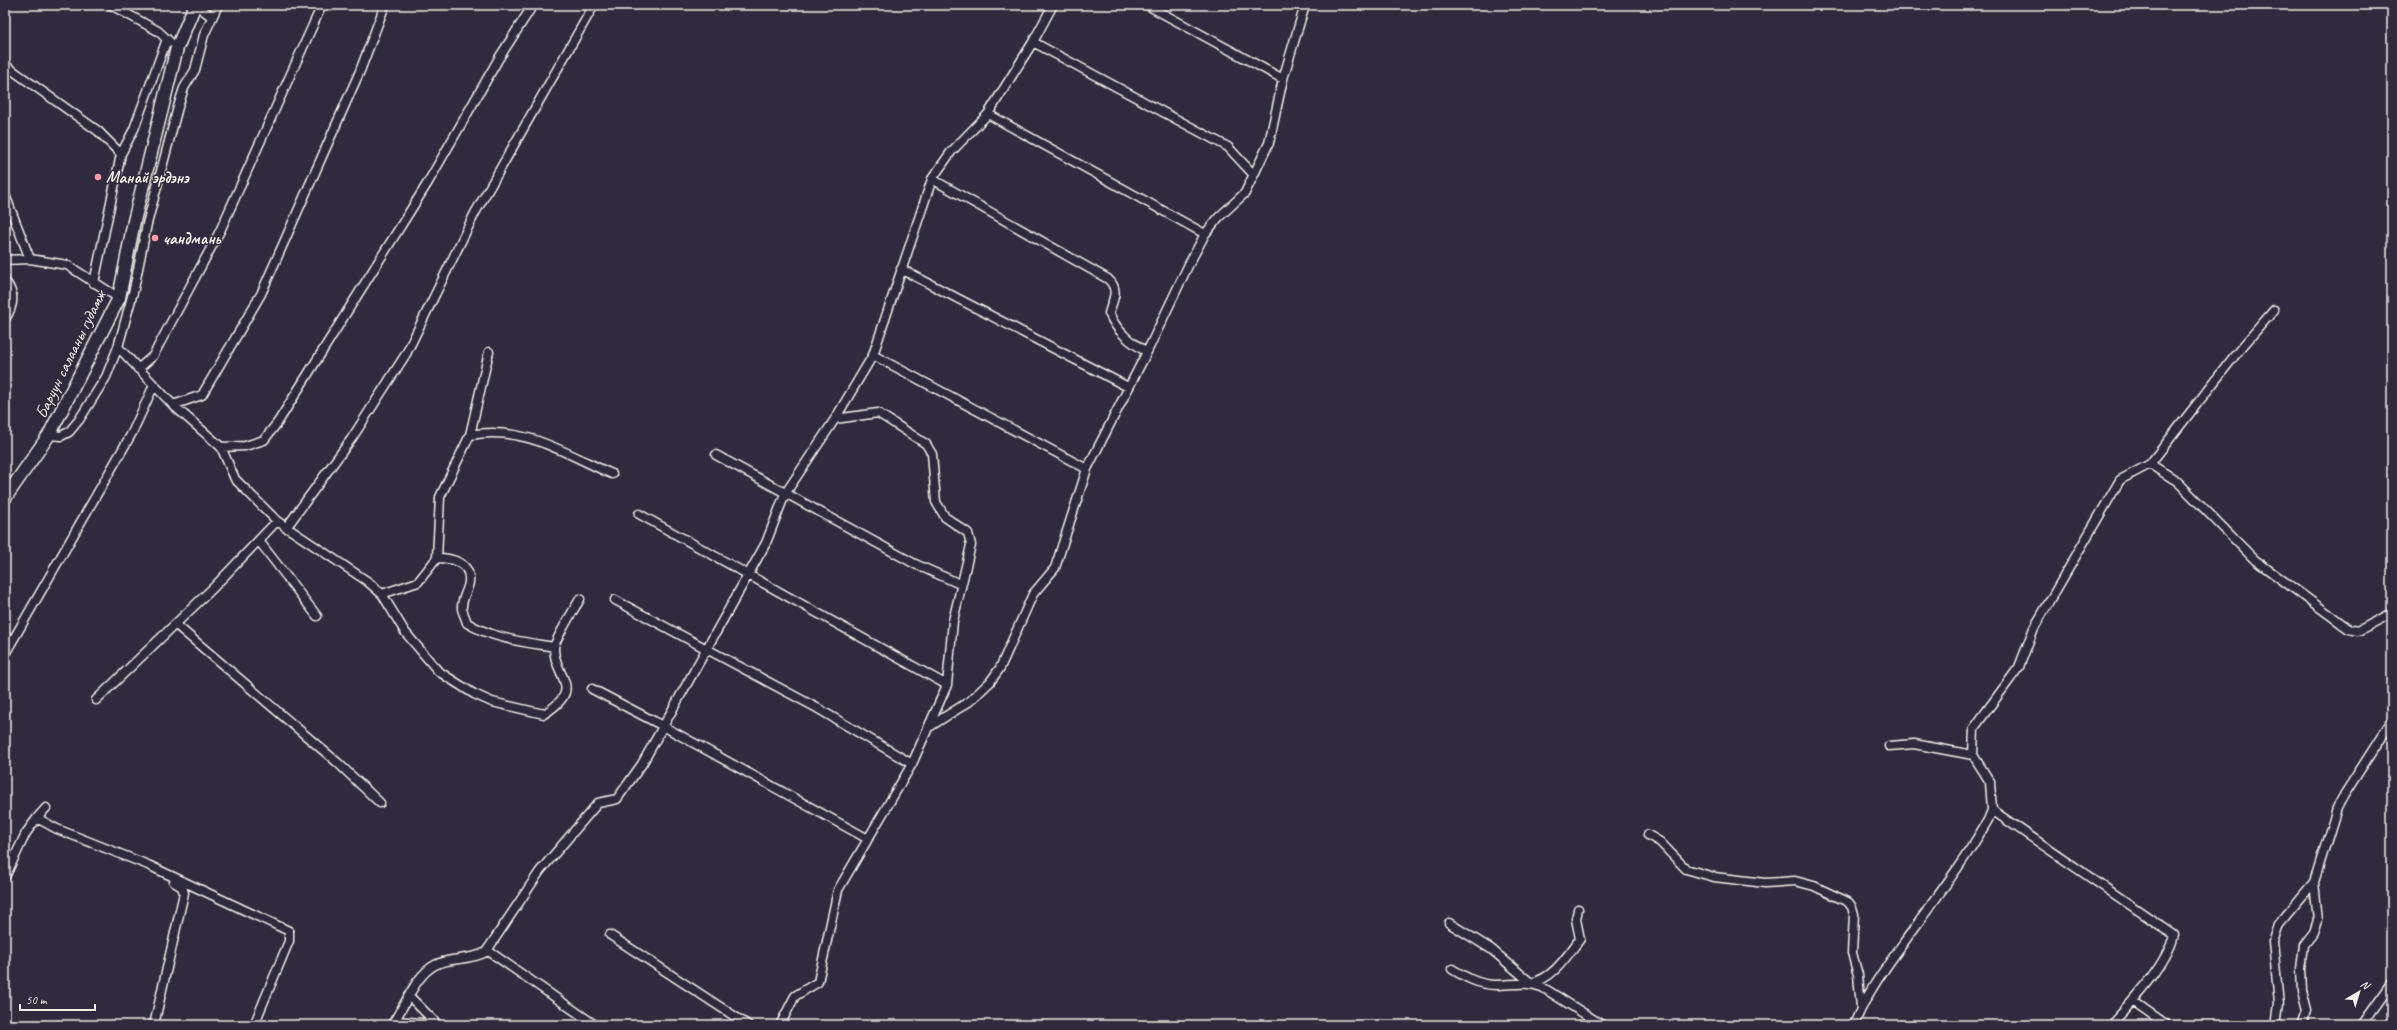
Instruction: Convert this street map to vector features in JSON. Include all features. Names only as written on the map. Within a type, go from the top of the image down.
[{"type":"main road","name":"Баруун салааны гудамж","points":[[5,498],[49,435],[119,298],[134,221],[177,48],[195,5]]},
{"type":"street","points":[[195,5],[211,16]]},
{"type":"street","points":[[49,435],[61,436],[69,432],[79,420],[106,377],[118,347],[147,224],[178,107],[184,88],[195,70],[211,16],[218,5]]},
{"type":"street","points":[[138,369],[153,356],[220,231],[322,5]]},
{"type":"street","points":[[173,405],[202,395],[261,294],[360,71],[385,5]]},
{"type":"street","points":[[221,447],[244,446],[264,440],[278,422],[423,190],[500,58],[533,5]]},
{"type":"street","points":[[286,528],[352,438],[406,354],[474,213],[594,5]]},
{"type":"street","points":[[438,1024],[393,1023],[409,996],[426,972],[436,965],[478,956],[487,950],[540,871],[598,803],[617,800],[642,764],[766,543],[785,494],[835,418],[872,355],[932,179],[951,152],[988,114],[1033,42],[1053,5]]},
{"type":"street","points":[[1148,5],[1283,79]]},
{"type":"street","points":[[929,727],[970,701],[1000,668],[1033,594],[1055,568],[1087,469],[1205,234],[1244,193],[1269,143],[1283,79],[1305,5]]},
{"type":"street","points":[[116,6],[158,32],[177,48]]},
{"type":"street","points":[[94,283],[121,154],[134,129],[167,40]]},
{"type":"street","points":[[1033,42],[1228,147],[1253,174]]},
{"type":"street","points":[[5,65],[98,130],[121,154]]},
{"type":"street","points":[[988,114],[1153,203],[1205,234]]},
{"type":"street","points":[[932,179],[1108,279],[1115,285],[1116,293],[1109,313],[1113,324],[1130,342],[1147,352]]},
{"type":"street","points":[[5,195],[30,259]]},
{"type":"street","points":[[134,221],[147,224]]},
{"type":"street","points":[[5,260],[30,259],[66,265],[119,298]]},
{"type":"street","points":[[901,269],[1128,387]]},
{"type":"street","points":[[5,281],[11,288],[13,300],[10,312],[5,319]]},
{"type":"street","points":[[1854,1025],[1876,980],[1941,892],[1983,829],[1992,810],[1990,782],[1973,754],[1974,728],[2019,666],[2034,628],[2120,480],[2150,464],[2236,354],[2274,310]]},
{"type":"street","points":[[118,347],[173,405],[221,447],[235,479],[277,520],[286,528],[367,581],[382,594],[405,632],[438,671],[474,694],[492,702],[544,714],[558,705],[565,692],[564,677],[554,647],[580,599]]},
{"type":"street","points":[[382,594],[418,582],[437,558],[440,497],[470,435],[489,352]]},
{"type":"street","points":[[872,355],[1087,469]]},
{"type":"street","points":[[5,654],[132,433],[154,385]]},
{"type":"street","points":[[780,1025],[795,996],[818,982],[838,890],[912,764],[947,685],[952,621],[960,584],[971,545],[968,532],[945,517],[936,502],[932,454],[926,444],[878,413],[835,418]]},
{"type":"street","points":[[470,435],[505,432],[529,436],[612,474]]},
{"type":"street","points":[[716,455],[915,564],[960,584]]},
{"type":"street","points":[[2150,464],[2177,481],[2255,560],[2349,628],[2358,631],[2392,613]]},
{"type":"street","points":[[639,514],[947,685]]},
{"type":"street","points":[[96,700],[259,541],[277,520]]},
{"type":"street","points":[[259,541],[317,616]]},
{"type":"street","points":[[437,558],[449,558],[461,562],[467,570],[469,581],[463,598],[462,609],[468,623],[481,631],[506,639],[554,647]]},
{"type":"street","points":[[615,600],[817,708],[912,764]]},
{"type":"street","points":[[175,624],[338,763],[380,803]]},
{"type":"street","points":[[592,689],[663,726],[868,839]]},
{"type":"street","points":[[2276,1025],[2279,1004],[2273,942],[2279,924],[2314,882],[2337,808],[2352,779],[2392,720]]},
{"type":"street","points":[[1889,746],[1914,744],[1973,754]]},
{"type":"street","points":[[5,877],[26,833],[46,808]]},
{"type":"street","points":[[1992,810],[2174,935],[2168,951],[2133,1001],[2111,1025]]},
{"type":"street","points":[[38,818],[58,829],[148,865],[288,931],[289,941],[254,1025]]},
{"type":"street","points":[[1648,835],[1660,842],[1686,869],[1714,877],[1765,884],[1795,881],[1814,886],[1848,902],[1852,907],[1854,914],[1852,953],[1858,975],[1861,1008]]},
{"type":"street","points":[[148,865],[182,887],[184,893],[154,1025]]},
{"type":"street","points":[[2302,1025],[2307,1011],[2302,991],[2301,969],[2304,945],[2314,932],[2318,920],[2314,882]]},
{"type":"street","points":[[1452,969],[1466,978],[1486,984],[1531,983],[1543,980],[1555,971],[1580,939],[1576,919],[1578,909]]},
{"type":"street","points":[[1449,923],[1490,949],[1531,983],[1553,993],[1602,1025]]},
{"type":"street","points":[[610,935],[748,1025]]},
{"type":"street","points":[[487,950],[595,1025]]},
{"type":"street","points":[[2363,1025],[2392,983]]},
{"type":"street","points":[[409,996],[438,1024]]},
{"type":"street","points":[[2133,1001],[2167,1025]]},
{"type":"place","name":"Манай эрдэнэ","points":[[98,177]]},
{"type":"place","name":"чандмань","points":[[155,238]]}]
